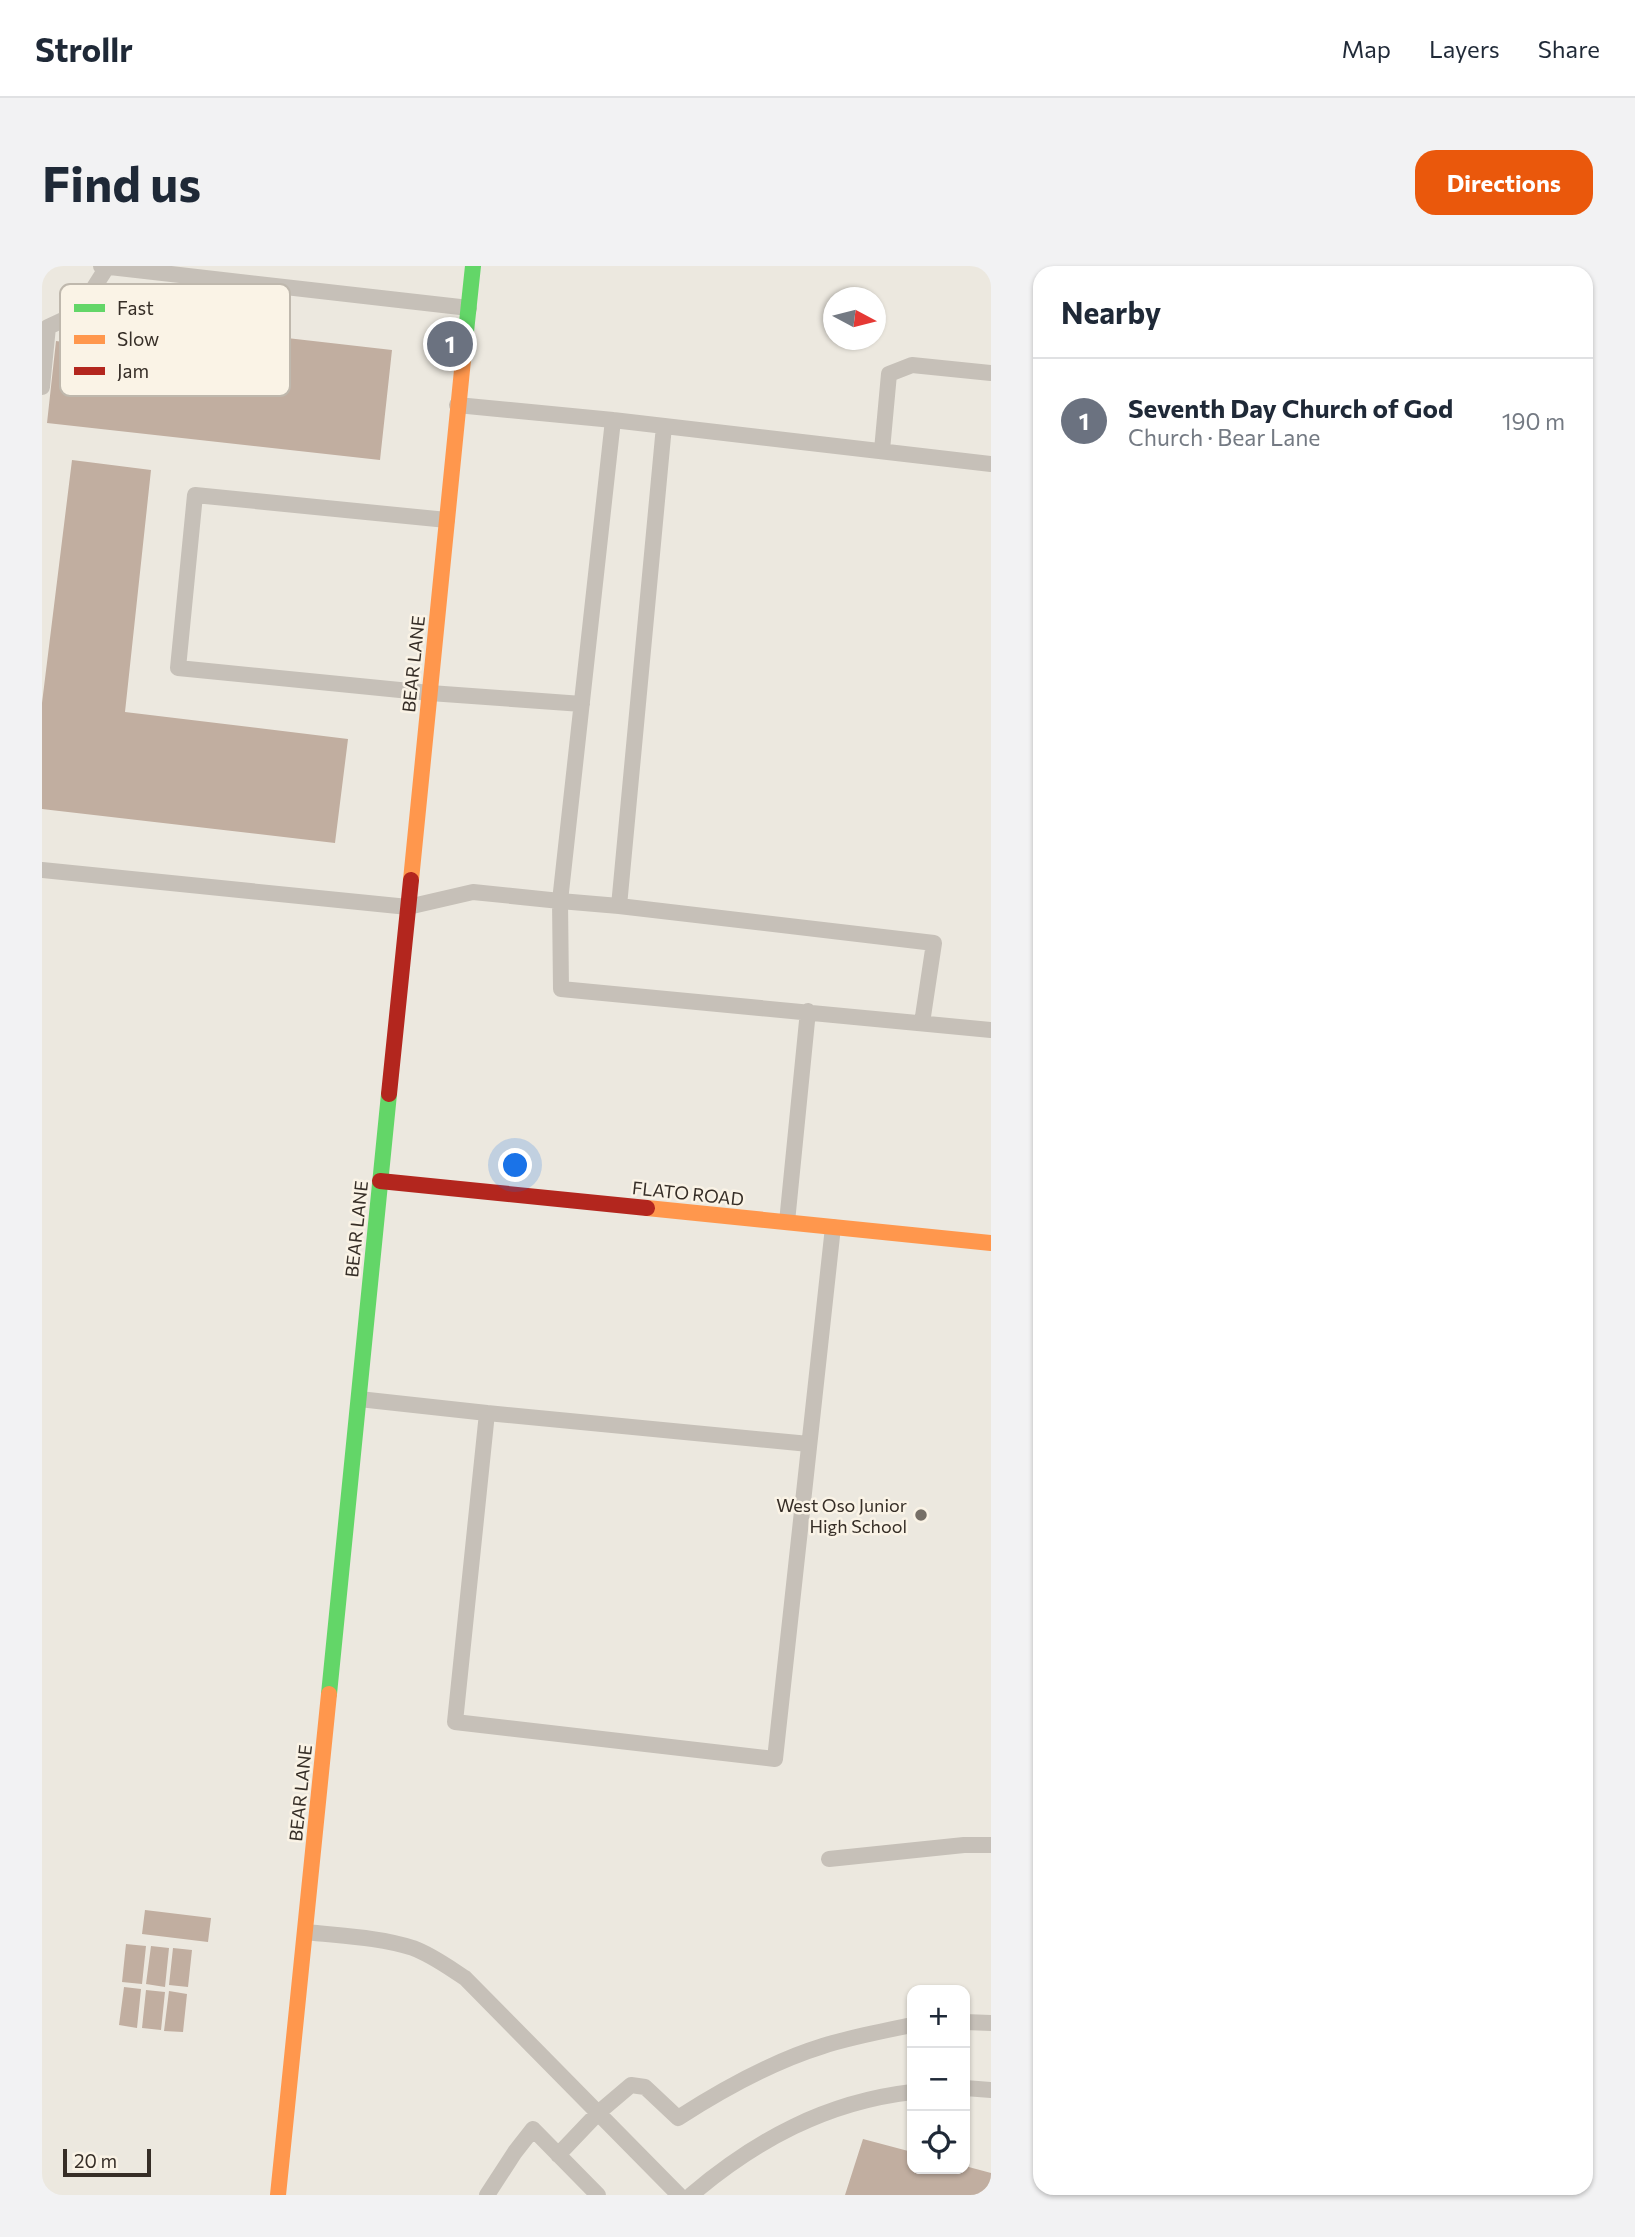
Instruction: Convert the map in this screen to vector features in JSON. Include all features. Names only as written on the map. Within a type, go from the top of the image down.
[{"type":"street","name":"BEAR LANE","points":[[278,2195],[473,266]]},
{"type":"street","name":"FLATO ROAD","points":[[380,1181],[991,1243]]},
{"type":"lane","points":[[102,266],[261,284]]},
{"type":"lane","points":[[96,284],[107,267]]},
{"type":"lane","points":[[290,287],[469,307]]},
{"type":"lane","points":[[42,387],[48,327],[60,321]]},
{"type":"lane","points":[[882,450],[889,373],[912,365],[991,373]]},
{"type":"lane","points":[[457,405],[613,420],[991,464]]},
{"type":"lane","points":[[613,420],[560,901],[561,989],[991,1030]]},
{"type":"lane","points":[[619,906],[664,426]]},
{"type":"lane","points":[[447,520],[195,495],[178,668],[430,693],[582,704]]},
{"type":"lane","points":[[42,870],[408,907],[473,892],[619,906],[934,943],[922,1023]]},
{"type":"lane","points":[[787,1222],[808,1012]]},
{"type":"lane","points":[[487,1413],[455,1722],[775,1759],[832,1227]]},
{"type":"lane","points":[[359,1399],[809,1444]]},
{"type":"lane","points":[[830,1859],[964,1845],[991,1845]]},
{"type":"lane","points":[[306,1932],[413,1948],[465,1978],[679,2195]]},
{"type":"lane","points":[[970,2022],[991,2023]]},
{"type":"lane","points":[[558,2155],[598,2113],[631,2085],[645,2087],[678,2118],[751,2075],[792,2057],[823,2046],[907,2026]]},
{"type":"lane","points":[[970,2088],[991,2090]]},
{"type":"lane","points":[[691,2195],[710,2189],[724,2167],[797,2124],[841,2107],[907,2093]]},
{"type":"lane","points":[[487,2195],[533,2129],[598,2195]]},
{"type":"building","points":[[290,338],[392,350],[380,460],[47,423],[56,341],[60,342],[60,396],[290,396]]},
{"type":"building","points":[[72,460],[151,470],[125,712],[348,739],[335,843],[42,809],[42,703]]},
{"type":"building","points":[[145,1910],[211,1918],[208,1942],[142,1934]]},
{"type":"building","points":[[126,1944],[146,1946],[142,1984],[122,1982]]},
{"type":"building","points":[[151,1946],[169,1948],[165,1987],[146,1984]]},
{"type":"building","points":[[173,1948],[192,1950],[188,1987],[169,1985]]},
{"type":"building","points":[[124,1987],[141,1989],[137,2028],[119,2025]]},
{"type":"building","points":[[146,1990],[165,1992],[161,2030],[142,2028]]},
{"type":"building","points":[[169,1991],[187,1994],[183,2032],[164,2031]]},
{"type":"building","points":[[863,2139],[907,2151],[907,2174],[970,2174],[970,2167],[991,2173],[991,2195],[845,2195]]},
{"type":"traffic: fast","points":[[463,360],[473,266]]},
{"type":"traffic: fast","points":[[329,1694],[389,1094]]},
{"type":"traffic: slow","points":[[411,880],[463,360]]},
{"type":"traffic: slow","points":[[647,1208],[991,1243]]},
{"type":"traffic: slow","points":[[278,2195],[329,1694]]},
{"type":"traffic: jam","points":[[389,1094],[411,880]]},
{"type":"traffic: jam","points":[[380,1181],[647,1208]]},
{"type":"place","name":"Seventh Day Church of God","points":[[450,344]]},
{"type":"place","name":"West Oso Junior High School","points":[[921,1515]]}]
